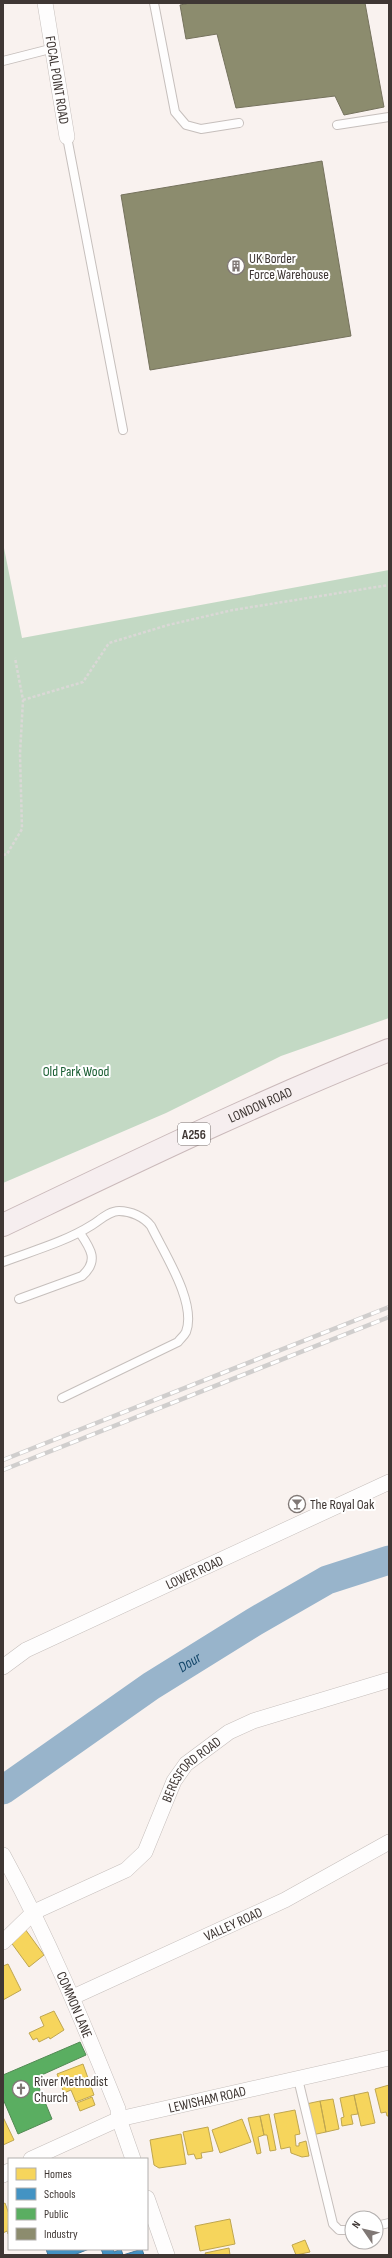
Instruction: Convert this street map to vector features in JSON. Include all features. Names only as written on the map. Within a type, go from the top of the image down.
[{"type":"main road","name":"LONDON ROAD","points":[[3,1225],[210,1126],[327,1074],[389,1050]]},
{"type":"street","name":"FOCAL POINT ROAD","points":[[45,3],[54,48],[67,136]]},
{"type":"street","name":"LOWER ROAD","points":[[3,1667],[26,1650],[389,1482]]},
{"type":"street","name":"BERESFORD ROAD","points":[[3,1942],[34,1912],[126,1870],[145,1852],[174,1781],[186,1764],[229,1732],[253,1721],[389,1680]]},
{"type":"street","name":"VALLEY ROAD","points":[[73,1997],[285,1900],[389,1842]]},
{"type":"street","name":"COMMON LANE","points":[[3,1855],[34,1912],[73,1997],[118,2109],[119,2119],[133,2158]]},
{"type":"street","name":"LEWISHAM ROAD","points":[[33,2158],[119,2119],[389,2058]]},
{"type":"street","points":[[148,2201],[167,2255]]},
{"type":"lane","points":[[154,3],[175,112],[186,125],[201,130],[239,123]]},
{"type":"lane","points":[[3,61],[54,48]]},
{"type":"lane","points":[[337,125],[389,117]]},
{"type":"lane","points":[[67,136],[123,430]]},
{"type":"lane","points":[[3,1262],[80,1233],[109,1213],[118,1211],[146,1219],[185,1297],[188,1321],[186,1333],[178,1342],[62,1398]]},
{"type":"lane","points":[[19,1299],[82,1276],[90,1270],[92,1263],[90,1248],[80,1233]]},
{"type":"lane","points":[[298,2078],[333,2224],[339,2230],[344,2230]]},
{"type":"path","points":[[23,700],[83,682],[109,643],[168,625],[233,610],[389,585]]},
{"type":"path","points":[[3,855],[7,854],[22,829],[20,754],[23,700],[15,658]]},
{"type":"green space","name":"Old Park Wood","points":[[3,543],[22,638],[389,570],[389,1018],[281,1056],[166,1113],[3,1183]]},
{"type":"building: Homes","points":[[25,1929],[44,1955],[29,1967],[10,1941]]},
{"type":"building: Homes","points":[[8,1964],[21,1990],[3,2000],[3,1966]]},
{"type":"building: Homes","points":[[54,2011],[64,2030],[50,2039],[49,2037],[39,2042],[37,2038],[33,2040],[29,2033],[44,2026],[40,2017]]},
{"type":"building: Homes","points":[[83,2064],[94,2095],[76,2102],[71,2090],[64,2093],[57,2074]]},
{"type":"building: Homes","points":[[389,2085],[389,2116],[387,2116],[386,2112],[381,2113],[375,2089]]},
{"type":"building: Homes","points":[[368,2092],[375,2123],[361,2126],[354,2095]]},
{"type":"building: Homes","points":[[354,2095],[358,2114],[351,2115],[353,2124],[342,2126],[341,2118],[344,2117],[340,2098]]},
{"type":"building: Homes","points":[[92,2097],[95,2105],[80,2111],[77,2103]]},
{"type":"building: Homes","points":[[333,2099],[339,2129],[326,2132],[320,2101]]},
{"type":"building: Homes","points":[[320,2101],[326,2132],[312,2135],[306,2104]]},
{"type":"building: Homes","points":[[295,2110],[300,2134],[295,2135],[296,2146],[299,2146],[299,2143],[306,2141],[309,2156],[302,2157],[291,2153],[290,2147],[281,2149],[274,2114]]},
{"type":"building: Homes","points":[[269,2114],[276,2150],[270,2151],[267,2135],[264,2135],[260,2116]]},
{"type":"building: Homes","points":[[260,2116],[264,2135],[258,2137],[261,2153],[257,2154],[248,2118]]},
{"type":"building: Homes","points":[[3,2117],[14,2140],[3,2145]]},
{"type":"building: Homes","points":[[242,2119],[251,2142],[220,2153],[212,2130]]},
{"type":"building: Homes","points":[[208,2127],[213,2151],[201,2153],[202,2158],[196,2159],[194,2154],[188,2155],[183,2132]]},
{"type":"building: Homes","points":[[181,2134],[186,2164],[159,2168],[154,2165],[150,2140]]},
{"type":"building: Homes","points":[[5,2203],[8,2211],[8,2234],[7,2231],[3,2233],[3,2204]]},
{"type":"building: Homes","points":[[230,2219],[235,2244],[200,2251],[195,2226]]},
{"type":"building: Homes","points":[[305,2240],[310,2252],[296,2255],[292,2245]]},
{"type":"building: Homes","points":[[229,2248],[230,2255],[206,2255],[205,2253]]},
{"type":"building: Schools","points":[[46,2250],[86,2250],[74,2255],[48,2255]]},
{"type":"building: Schools","points":[[101,2250],[113,2250],[114,2252],[121,2250],[123,2255],[100,2255],[103,2254]]},
{"type":"building: Schools","points":[[142,2250],[144,2255],[123,2255]]},
{"type":"building: Public","name":"River Methodist Church","points":[[80,2042],[86,2055],[35,2078],[52,2119],[18,2134],[3,2099],[3,2075]]},
{"type":"building: Industry","points":[[190,3],[365,3],[384,107],[344,115],[335,96],[236,108],[217,34],[186,39],[180,5]]},
{"type":"building: Industry","name":"UK Border Force Warehouse","points":[[322,161],[351,336],[150,370],[121,195]]},
{"type":"waterway","name":"Dour","points":[[3,1790],[151,1686],[254,1622],[327,1580],[389,1560]]},
{"type":"railway","points":[[3,1460],[389,1307]]},
{"type":"railway","points":[[3,1470],[389,1317]]},
{"type":"place","name":"UK Border Force Warehouse","points":[[236,266]]},
{"type":"place","name":"The Royal Oak","points":[[297,1504]]},
{"type":"place","name":"River Methodist Church","points":[[21,2089]]}]
